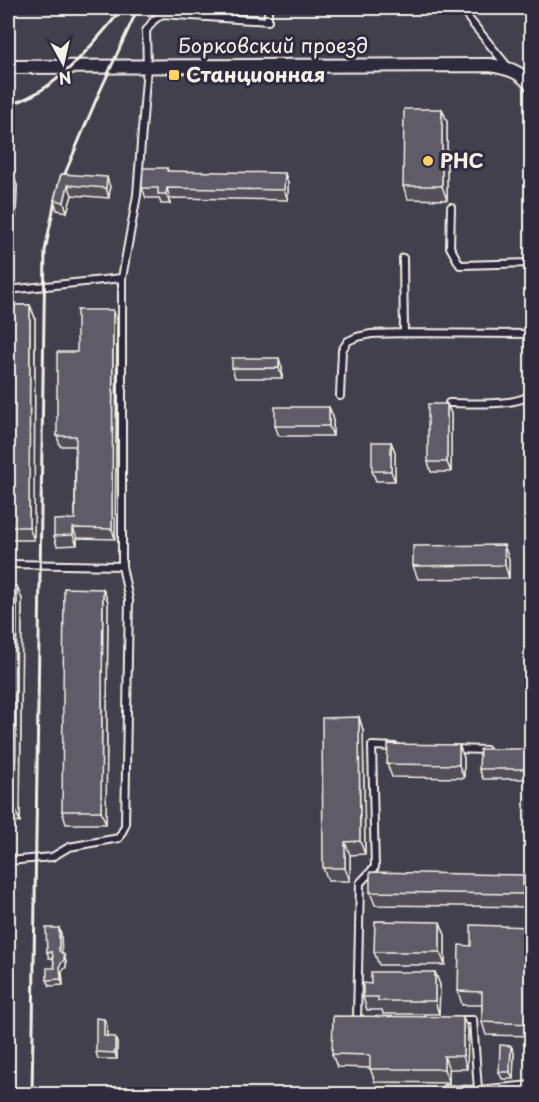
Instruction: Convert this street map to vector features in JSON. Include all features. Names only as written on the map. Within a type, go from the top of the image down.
[{"type":"street","name":"Борковский проезд","points":[[8,67],[478,65],[508,68]]},
{"type":"street","points":[[508,68],[523,75],[531,86]]},
{"type":"lane","points":[[8,861],[52,857],[69,847],[119,838],[125,826],[129,600],[122,566],[122,278],[137,195],[147,66],[146,31],[162,14],[268,21],[268,8]]},
{"type":"lane","points":[[470,19],[508,68]]},
{"type":"lane","points":[[451,207],[450,247],[460,264],[531,263]]},
{"type":"lane","points":[[403,258],[404,333]]},
{"type":"lane","points":[[8,291],[122,278]]},
{"type":"lane","points":[[340,396],[342,350],[348,342],[371,334],[531,334]]},
{"type":"lane","points":[[449,403],[515,402],[526,398],[531,393]]},
{"type":"lane","points":[[8,564],[122,566]]},
{"type":"lane","points":[[369,1019],[357,1019],[360,883],[375,867],[372,746],[406,747]]},
{"type":"lane","points":[[452,748],[497,750]]},
{"type":"lane","points":[[450,1020],[473,1020],[477,1090]]},
{"type":"lane","points":[[445,1095],[445,1089],[477,1090],[531,1085]]},
{"type":"shaded area","points":[[8,8],[531,8],[531,1094],[8,1094]]},
{"type":"building","name":"РНС","points":[[404,109],[442,109],[442,186],[403,186]]},
{"type":"building","points":[[143,168],[167,168],[167,171],[285,173],[284,190],[167,188],[166,194],[158,194],[158,188],[142,188]]},
{"type":"building","points":[[8,174],[13,174],[12,206],[8,206]]},
{"type":"building","points":[[61,174],[107,177],[106,188],[68,185],[64,202],[54,200]]},
{"type":"building","points":[[8,305],[30,305],[29,527],[8,527]]},
{"type":"building","points":[[77,310],[113,310],[112,529],[73,528],[73,535],[54,536],[54,520],[75,519],[76,436],[57,436],[57,352],[77,352]]},
{"type":"building","points":[[232,358],[279,358],[279,368],[232,368]]},
{"type":"building","points":[[428,404],[447,404],[447,462],[428,462]]},
{"type":"building","points":[[275,407],[329,407],[329,426],[275,426]]},
{"type":"building","points":[[372,442],[391,442],[391,471],[372,471]]},
{"type":"building","points":[[504,545],[505,565],[413,566],[413,546]]},
{"type":"building","points":[[8,586],[17,586],[15,808],[8,808]]},
{"type":"building","points":[[64,588],[103,589],[101,811],[62,811]]},
{"type":"building","points":[[359,717],[360,841],[345,842],[345,868],[323,868],[322,718]]},
{"type":"building","points":[[388,744],[459,745],[459,765],[387,764]]},
{"type":"building","points":[[480,749],[531,749],[531,769],[479,769]]},
{"type":"building","points":[[370,872],[523,875],[523,894],[370,892]]},
{"type":"building","points":[[375,921],[440,922],[440,952],[374,952]]},
{"type":"building","points":[[471,925],[531,927],[531,1024],[482,1022],[482,992],[458,991],[459,945],[471,946]]},
{"type":"building","points":[[46,928],[59,928],[59,951],[64,955],[64,960],[60,965],[61,979],[47,980],[47,968],[55,968],[52,952],[47,952]]},
{"type":"building","points":[[371,972],[435,972],[435,1001],[378,1001],[378,997],[363,997],[363,983],[371,984]]},
{"type":"building","points":[[333,1016],[463,1017],[463,1056],[444,1056],[444,1069],[370,1069],[370,1055],[332,1054]]},
{"type":"building","points":[[96,1018],[104,1019],[104,1036],[115,1037],[115,1053],[96,1052]]},
{"type":"building","points":[[500,1045],[511,1046],[510,1072],[499,1072]]},
{"type":"railway","points":[[8,105],[43,89],[58,78],[86,52],[123,8]]},
{"type":"railway","points":[[32,1094],[45,251],[56,195],[138,8]]},
{"type":"place","name":"Станционная","points":[[174,75]]},
{"type":"place","name":"РНС","points":[[428,161]]}]
